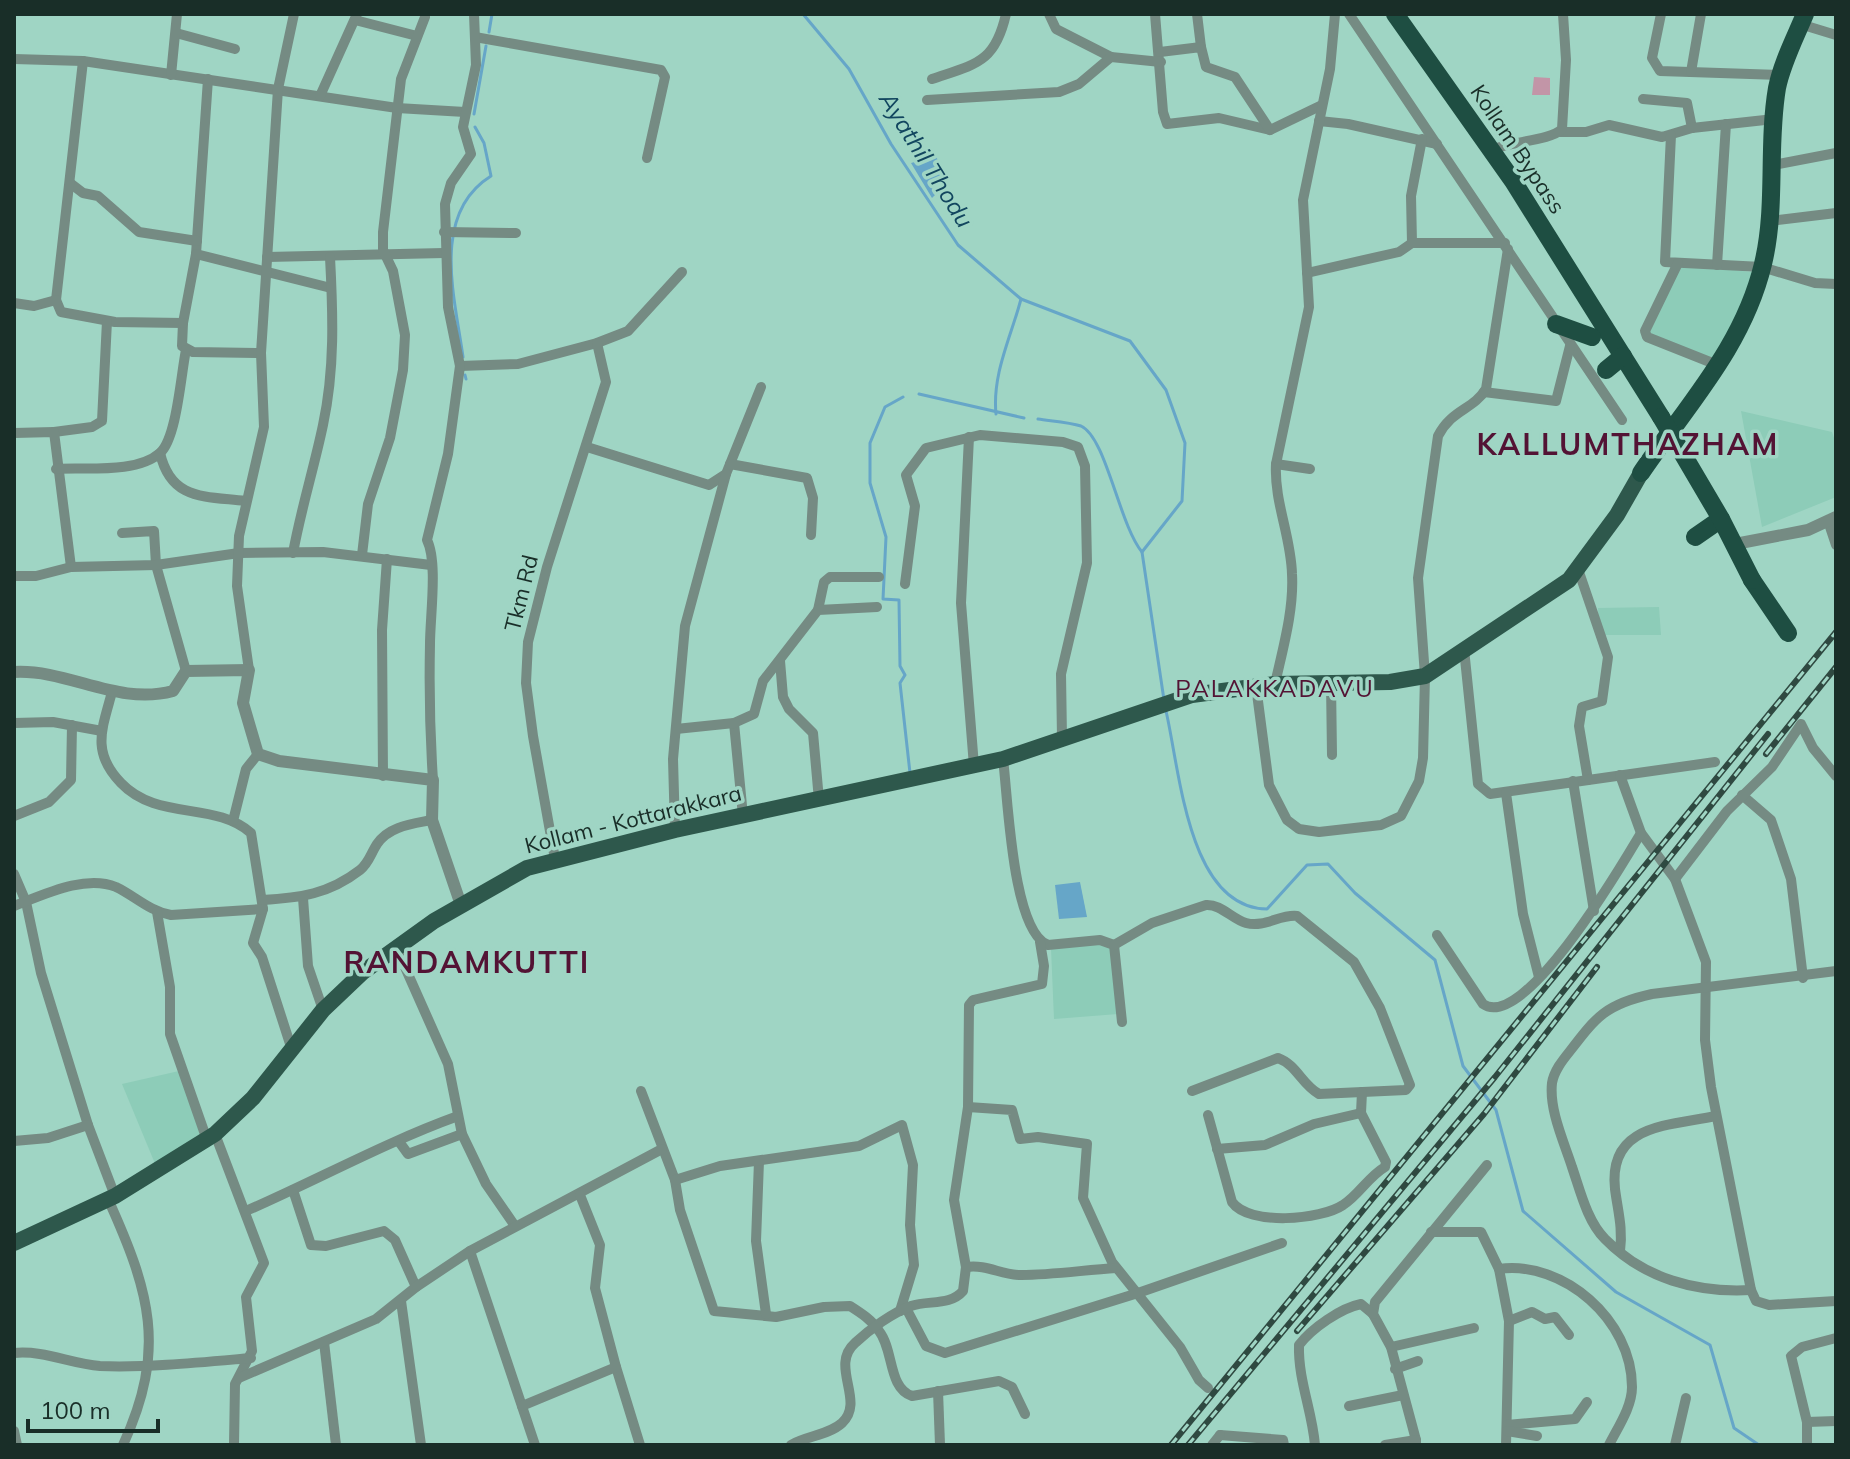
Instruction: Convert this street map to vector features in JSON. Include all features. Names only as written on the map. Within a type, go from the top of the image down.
[{"type":"highway","name":"Kollam Bypass","points":[[1395,14],[1491,150],[1598,314],[1721,519],[1752,580],[1788,633]]},
{"type":"highway","points":[[1641,473],[1679,417],[1720,366],[1741,330],[1762,267],[1770,221],[1774,119],[1780,75],[1803,19]]},
{"type":"highway","points":[[1556,324],[1592,337]]},
{"type":"highway","points":[[1606,370],[1623,356]]},
{"type":"highway","points":[[1695,537],[1721,519]]},
{"type":"main road","points":[[1256,686],[1425,676],[1558,590],[1578,569],[1617,515],[1641,473]]},
{"type":"main road","name":"Kollam - Kottarakkara","points":[[14,1243],[112,1198],[211,1137],[253,1098],[323,1010],[363,972],[461,905],[527,868],[675,830],[1003,759],[1192,695],[1256,686]]},
{"type":"street","points":[[171,75],[177,14]]},
{"type":"street","points":[[258,754],[243,703],[249,670],[237,586],[245,501],[264,427],[261,353],[278,89],[294,14]]},
{"type":"street","points":[[461,905],[432,820],[429,709],[431,565],[434,553],[427,540],[448,454],[460,366],[448,307],[444,232],[447,191],[471,154],[463,127],[476,65],[474,14]]},
{"type":"street","points":[[932,79],[989,56],[997,44],[1006,14]]},
{"type":"street","points":[[1049,14],[1056,29],[1111,57],[1160,57],[1201,47]]},
{"type":"street","points":[[1155,14],[1163,112],[1167,124],[1219,118],[1270,130],[1322,105]]},
{"type":"street","points":[[1197,14],[1206,67],[1235,77],[1270,130]]},
{"type":"street","points":[[1275,684],[1291,606],[1292,574],[1276,486],[1276,464],[1302,353],[1309,307],[1303,200],[1330,69],[1335,14]]},
{"type":"street","points":[[1349,14],[1622,420]]},
{"type":"street","points":[[1560,132],[1565,117],[1563,14]]},
{"type":"street","points":[[1646,14],[1660,15],[1653,63],[1660,71],[1780,75]]},
{"type":"street","points":[[1691,72],[1701,14]]},
{"type":"street","points":[[320,96],[356,17],[417,36]]},
{"type":"street","points":[[362,555],[368,504],[390,438],[403,370],[405,335],[383,232],[401,79],[425,17]]},
{"type":"street","points":[[1803,19],[1836,35]]},
{"type":"street","points":[[176,33],[235,49]]},
{"type":"street","points":[[475,37],[661,70],[665,77],[647,158]]},
{"type":"street","points":[[927,100],[1069,90],[1111,57]]},
{"type":"street","points":[[14,59],[83,61],[397,108],[465,112]]},
{"type":"street","points":[[83,61],[56,300],[61,312],[107,321],[183,323]]},
{"type":"street","points":[[208,79],[196,254],[181,337],[186,350],[172,427],[160,453],[164,470],[181,490],[245,501]]},
{"type":"street","points":[[1643,99],[1687,103],[1692,128]]},
{"type":"street","points":[[1491,150],[1514,141],[1560,132],[1586,132],[1609,125],[1652,136],[1671,135],[1692,128],[1774,119]]},
{"type":"street","points":[[1319,121],[1437,144]]},
{"type":"street","points":[[1717,265],[1726,124]]},
{"type":"street","points":[[1671,135],[1665,262],[1762,267],[1815,283],[1836,284]]},
{"type":"street","points":[[1412,243],[1411,196],[1422,139]]},
{"type":"street","points":[[1773,165],[1836,153]]},
{"type":"street","points":[[70,183],[83,193],[98,196],[139,232],[197,241]]},
{"type":"street","points":[[1770,221],[1836,213]]},
{"type":"street","points":[[444,232],[516,233]]},
{"type":"street","points":[[1307,273],[1399,252],[1412,243],[1507,246]]},
{"type":"street","points":[[1256,686],[1263,757],[1274,797],[1287,820],[1299,829],[1319,832],[1381,825],[1401,816],[1411,801],[1423,758],[1425,676],[1418,567],[1438,436],[1445,422],[1484,392],[1507,246]]},
{"type":"street","points":[[267,257],[444,253]]},
{"type":"street","points":[[196,254],[331,288]]},
{"type":"street","points":[[293,553],[328,394],[333,343],[330,257]]},
{"type":"street","points":[[1678,263],[1645,331],[1647,337],[1720,366]]},
{"type":"street","points":[[460,366],[518,364],[597,343],[628,331],[682,272]]},
{"type":"street","points":[[14,303],[34,306],[56,300]]},
{"type":"street","points":[[14,433],[92,427],[102,421],[107,321]]},
{"type":"street","name":"Tkm Rd","points":[[555,859],[526,683],[528,642],[547,567],[606,382],[597,343]]},
{"type":"street","points":[[1484,392],[1556,401],[1570,346]]},
{"type":"street","points":[[186,350],[261,353]]},
{"type":"street","points":[[675,830],[676,729],[685,626],[728,469],[761,387]]},
{"type":"street","points":[[54,432],[56,469],[71,567]]},
{"type":"street","points":[[905,584],[915,506],[907,470],[926,448],[969,437],[1008,435],[1078,447],[1083,456],[1087,563],[1061,674],[1062,738]]},
{"type":"street","points":[[969,437],[961,603],[974,766]]},
{"type":"street","points":[[587,447],[701,485],[717,482],[728,469]]},
{"type":"street","points":[[56,469],[142,462],[160,453]]},
{"type":"street","points":[[1276,464],[1310,469]]},
{"type":"street","points":[[728,469],[807,478],[813,498],[811,535]]},
{"type":"street","points":[[1735,544],[1794,533],[1832,519],[1836,545]]},
{"type":"street","points":[[14,672],[32,671],[133,696],[173,691],[186,671],[156,565],[154,531],[122,533]]},
{"type":"street","points":[[14,576],[36,576],[71,567],[156,565],[239,553],[362,555],[431,565]]},
{"type":"street","points":[[383,776],[382,630],[387,559]]},
{"type":"street","points":[[1578,569],[1608,657],[1602,701],[1582,707],[1579,726],[1588,780]]},
{"type":"street","points":[[676,729],[734,723],[754,714],[763,681],[818,610],[824,582],[830,577],[879,577]]},
{"type":"street","points":[[818,610],[877,607]]},
{"type":"street","points":[[1464,649],[1478,784],[1490,794],[1715,762]]},
{"type":"street","points":[[780,661],[783,697],[789,709],[813,733],[819,800]]},
{"type":"street","points":[[186,671],[249,670]]},
{"type":"street","points":[[1331,683],[1332,755]]},
{"type":"street","points":[[112,692],[102,731],[102,758],[107,766],[143,800],[159,807],[233,821],[251,833],[262,905],[253,943],[262,957],[292,1050]]},
{"type":"street","points":[[14,723],[41,721],[102,731]]},
{"type":"street","points":[[734,723],[743,816]]},
{"type":"street","points":[[1675,879],[1742,795],[1772,767],[1801,724],[1813,748],[1836,776]]},
{"type":"street","points":[[14,816],[49,802],[71,780],[72,725]]},
{"type":"street","points":[[258,754],[279,761],[433,780]]},
{"type":"street","points":[[233,821],[246,769],[258,754]]},
{"type":"street","points":[[791,1445],[843,1423],[851,1405],[844,1367],[848,1351],[876,1327],[903,1310],[957,1297],[963,1291],[966,1267],[954,1200],[968,1107],[970,1001],[1042,984],[1044,966],[1040,942],[1026,916],[1018,882],[1003,759]]},
{"type":"street","points":[[1620,775],[1641,833],[1675,879],[1700,940],[1708,987],[1705,1040],[1716,1116],[1751,1290],[1756,1301],[1769,1305],[1836,1301]]},
{"type":"street","points":[[1573,781],[1594,911]]},
{"type":"street","points":[[1506,793],[1523,914],[1539,977]]},
{"type":"street","points":[[1742,795],[1771,820],[1791,879],[1803,978]]},
{"type":"street","points":[[14,906],[76,885],[102,883],[157,912],[214,915],[303,898],[324,893],[362,869],[376,845],[392,829],[432,820]]},
{"type":"street","points":[[1437,935],[1489,1008],[1512,1002],[1539,977],[1594,911],[1641,833]]},
{"type":"street","points":[[14,874],[26,902],[41,973],[88,1125],[132,1249],[151,1340],[151,1363],[143,1395],[123,1445]]},
{"type":"street","points":[[303,898],[310,981],[323,1010]]},
{"type":"street","points":[[1040,942],[1060,945],[1100,940],[1114,945],[1152,923],[1213,904],[1246,923],[1272,923],[1297,916],[1354,962],[1380,1008],[1408,1078],[1406,1090],[1319,1094],[1311,1090],[1289,1062],[1278,1058],[1192,1091]]},
{"type":"street","points":[[157,912],[170,987],[170,1034],[211,1137],[246,1211],[264,1263],[246,1297],[251,1358],[234,1392],[234,1445]]},
{"type":"street","points":[[1114,945],[1122,1022]]},
{"type":"street","points":[[396,947],[448,1064],[462,1134],[486,1184],[515,1226]]},
{"type":"street","points":[[1751,1290],[1719,1292],[1676,1283],[1642,1267],[1620,1251],[1595,1226],[1580,1192],[1554,1104],[1552,1085],[1555,1073],[1591,1021],[1617,1005],[1652,994],[1803,978],[1836,971]]},
{"type":"street","points":[[641,1091],[675,1180],[680,1210],[711,1307],[737,1315],[766,1314],[776,1317],[824,1307],[850,1306],[876,1327],[887,1345],[898,1388],[912,1396],[983,1382],[1007,1383],[1025,1414]]},
{"type":"street","points":[[1208,1115],[1232,1202],[1237,1210],[1255,1217],[1303,1217],[1342,1206],[1385,1167],[1381,1150],[1361,1113],[1362,1092]]},
{"type":"street","points":[[968,1107],[1012,1110],[1020,1139],[1038,1137],[1087,1144],[1083,1198],[1116,1268],[1208,1388]]},
{"type":"street","points":[[1217,1149],[1265,1145],[1314,1124],[1361,1113]]},
{"type":"street","points":[[246,1211],[415,1132],[458,1116]]},
{"type":"street","points":[[1620,1251],[1623,1227],[1615,1180],[1616,1161],[1622,1148],[1634,1136],[1716,1116]]},
{"type":"street","points":[[14,1141],[48,1138],[88,1125]]},
{"type":"street","points":[[675,1180],[720,1166],[859,1146],[902,1125],[913,1165],[910,1225],[914,1265],[903,1310],[926,1346],[945,1353],[1138,1293],[1282,1243]]},
{"type":"street","points":[[400,1143],[408,1154],[462,1134]]},
{"type":"street","points":[[239,1378],[376,1319],[416,1287],[470,1251],[662,1149]]},
{"type":"street","points":[[759,1161],[756,1241],[766,1314]]},
{"type":"street","points":[[1373,1314],[1378,1293],[1487,1165]]},
{"type":"street","points":[[293,1190],[311,1245],[326,1246],[384,1231],[395,1240],[416,1287]]},
{"type":"street","points":[[580,1195],[600,1245],[602,1257],[596,1265],[595,1288],[640,1445]]},
{"type":"street","points":[[1431,1232],[1481,1232],[1499,1269],[1509,1321],[1506,1445]]},
{"type":"street","points":[[470,1251],[535,1445]]},
{"type":"street","points":[[966,1267],[989,1266],[996,1272],[1020,1275],[1116,1268]]},
{"type":"street","points":[[1499,1269],[1519,1266],[1550,1273],[1579,1290],[1609,1324],[1625,1354],[1632,1389],[1630,1401],[1609,1445]]},
{"type":"street","points":[[401,1301],[421,1445]]},
{"type":"street","points":[[1315,1445],[1312,1413],[1301,1384],[1299,1345],[1324,1323],[1361,1304],[1373,1314],[1391,1347],[1416,1442],[1385,1445]]},
{"type":"street","points":[[1509,1321],[1532,1312],[1545,1319],[1555,1317],[1569,1335]]},
{"type":"street","points":[[1391,1347],[1474,1328]]},
{"type":"street","points":[[1807,1445],[1807,1422],[1791,1356],[1802,1347],[1836,1338]]},
{"type":"street","points":[[324,1342],[336,1445]]},
{"type":"street","points":[[14,1353],[39,1353],[96,1365],[251,1358]]},
{"type":"street","points":[[1395,1369],[1418,1361]]},
{"type":"street","points":[[522,1406],[616,1367]]},
{"type":"street","points":[[938,1391],[940,1445]]},
{"type":"street","points":[[1349,1406],[1403,1395]]},
{"type":"street","points":[[1675,1445],[1686,1398]]},
{"type":"street","points":[[1507,1428],[1575,1419],[1587,1402]]},
{"type":"street","points":[[1807,1422],[1836,1421]]},
{"type":"street","points":[[1507,1428],[1537,1436]]},
{"type":"street","points":[[14,1431],[17,1445]]},
{"type":"street","points":[[1212,1445],[1221,1440],[1283,1440],[1284,1445]]},
{"type":"shaded area","points":[[1534,77],[1550,78],[1550,95],[1532,95]]},
{"type":"shaded area","points":[[1680,263],[1757,273],[1715,364],[1647,334]]},
{"type":"shaded area","points":[[1741,411],[1832,432],[1836,444],[1836,497],[1762,527]]},
{"type":"shaded area","points":[[1659,607],[1661,635],[1599,635],[1598,608]]},
{"type":"shaded area","points":[[1102,942],[1112,945],[1118,1014],[1054,1019],[1051,948]]},
{"type":"shaded area","points":[[179,1071],[203,1138],[156,1166],[122,1084]]},
{"type":"water","points":[[936,156],[947,183],[932,198],[911,163]]},
{"type":"water","points":[[1080,882],[1087,917],[1059,919],[1055,885]]},
{"type":"waterway","points":[[489,32],[492,14]]},
{"type":"waterway","name":"Ayathil Thodu","points":[[803,14],[849,69],[891,144],[958,245],[1021,299],[1130,341],[1166,390],[1185,443],[1182,501],[1142,552],[1164,700]]},
{"type":"waterway","points":[[474,114],[486,46]]},
{"type":"waterway","points":[[463,357],[452,284],[453,234],[460,212],[472,192],[491,176],[484,143],[475,127]]},
{"type":"waterway","points":[[996,414],[1000,370],[1021,299]]},
{"type":"waterway","points":[[465,375],[466,379]]},
{"type":"waterway","points":[[919,394],[1024,418]]},
{"type":"waterway","points":[[903,397],[885,407],[870,443],[870,483],[886,537],[883,599],[899,600],[900,666],[905,675],[900,683],[910,773]]},
{"type":"waterway","points":[[1038,419],[1081,426],[1090,433],[1105,463],[1126,522],[1142,552]]},
{"type":"waterway","name":"Ayathil Thodu","points":[[1166,711],[1192,832],[1204,862],[1220,886],[1241,903],[1267,909],[1307,865],[1328,864],[1355,893],[1435,960],[1463,1066],[1496,1110],[1523,1211],[1616,1292],[1710,1345],[1734,1428],[1759,1445]]},
{"type":"railway","points":[[1171,1445],[1836,632]]},
{"type":"railway","points":[[1766,754],[1836,667]]},
{"type":"railway","points":[[1188,1445],[1495,1077],[1768,734]]},
{"type":"railway","points":[[1297,1331],[1484,1114],[1597,967]]},
{"type":"district","name":"KALLUMTHAZHAM","points":[[1628,445]]},
{"type":"district","name":"PALAKKADAVU","points":[[1275,689]]},
{"type":"district","name":"RANDAMKUTTI","points":[[467,963]]}]
